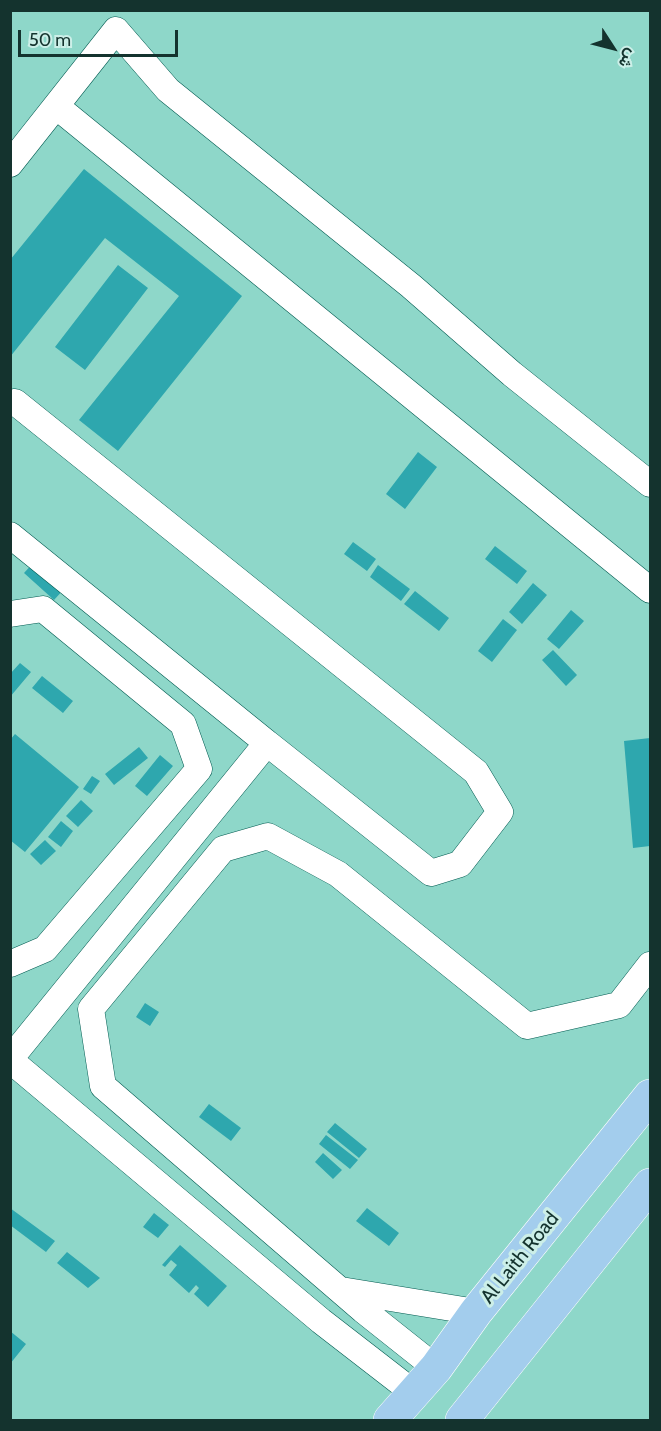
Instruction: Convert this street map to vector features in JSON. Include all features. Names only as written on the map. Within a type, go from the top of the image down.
[{"type":"highway","name":"Al Laith Road","points":[[390,1420],[436,1368],[476,1312],[651,1096]]},
{"type":"highway","points":[[462,1420],[651,1185]]},
{"type":"street","points":[[10,164],[116,30],[168,90],[411,286],[512,374],[651,484]]},
{"type":"street","points":[[56,106],[651,590]]},
{"type":"street","points":[[10,535],[431,873],[460,864],[500,812],[476,772],[15,402]]},
{"type":"street","points":[[10,614],[42,609],[183,724],[199,769],[45,949],[10,964]]},
{"type":"street","points":[[267,743],[10,1059],[342,1338],[414,1393]]},
{"type":"street","points":[[436,1368],[363,1310],[103,1086],[91,1009],[223,849],[268,836],[338,874],[527,1026],[619,1005],[651,965]]},
{"type":"street","points":[[341,1290],[476,1312]]},
{"type":"street","points":[[342,1338],[363,1310]]},
{"type":"building","points":[[84,169],[242,296],[118,451],[79,420],[179,296],[105,238],[10,357],[10,260]]},
{"type":"building","points":[[118,265],[148,288],[85,370],[55,347]]},
{"type":"building","points":[[418,452],[437,467],[405,509],[386,494]]},
{"type":"building","points":[[353,542],[376,559],[367,571],[344,554]]},
{"type":"building","points":[[495,546],[527,571],[517,584],[485,559]]},
{"type":"building","points":[[35,561],[65,588],[54,600],[24,573]]},
{"type":"building","points":[[378,565],[410,589],[401,601],[370,577]]},
{"type":"building","points":[[533,583],[547,595],[522,624],[509,612]]},
{"type":"building","points":[[415,591],[449,618],[439,631],[404,604]]},
{"type":"building","points":[[571,610],[584,621],[559,649],[547,639]]},
{"type":"building","points":[[503,619],[517,630],[492,662],[478,651]]},
{"type":"building","points":[[553,650],[577,675],[566,686],[542,660]]},
{"type":"building","points":[[20,663],[31,672],[10,697],[10,674]]},
{"type":"building","points":[[42,676],[73,701],[63,713],[32,688]]},
{"type":"building","points":[[15,734],[79,787],[25,852],[10,840],[10,740]]},
{"type":"building","points":[[650,738],[650,846],[633,848],[624,741]]},
{"type":"building","points":[[139,747],[148,758],[114,785],[105,774]]},
{"type":"building","points":[[160,755],[173,766],[147,796],[135,786]]},
{"type":"building","points":[[92,776],[100,781],[91,794],[83,789]]},
{"type":"building","points":[[81,800],[93,811],[78,827],[66,816]]},
{"type":"building","points":[[61,821],[73,831],[61,847],[48,837]]},
{"type":"building","points":[[45,840],[56,851],[41,865],[30,854]]},
{"type":"building","points":[[145,1003],[159,1012],[150,1026],[136,1017]]},
{"type":"building","points":[[209,1104],[241,1128],[231,1141],[199,1117]]},
{"type":"building","points":[[335,1123],[367,1149],[359,1158],[327,1132]]},
{"type":"building","points":[[326,1135],[358,1160],[350,1169],[319,1144]]},
{"type":"building","points":[[323,1153],[342,1170],[333,1179],[315,1162]]},
{"type":"building","points":[[10,1208],[55,1241],[46,1252],[10,1225]]},
{"type":"building","points":[[367,1208],[399,1233],[389,1246],[356,1221]]},
{"type":"building","points":[[154,1213],[169,1225],[158,1238],[143,1227]]},
{"type":"building","points":[[180,1245],[227,1286],[208,1307],[194,1294],[199,1288],[196,1285],[189,1293],[169,1275],[177,1265],[171,1260],[165,1267],[162,1265]]},
{"type":"building","points":[[67,1252],[100,1278],[88,1288],[57,1263]]},
{"type":"building","points":[[10,1331],[26,1344],[10,1364]]}]
